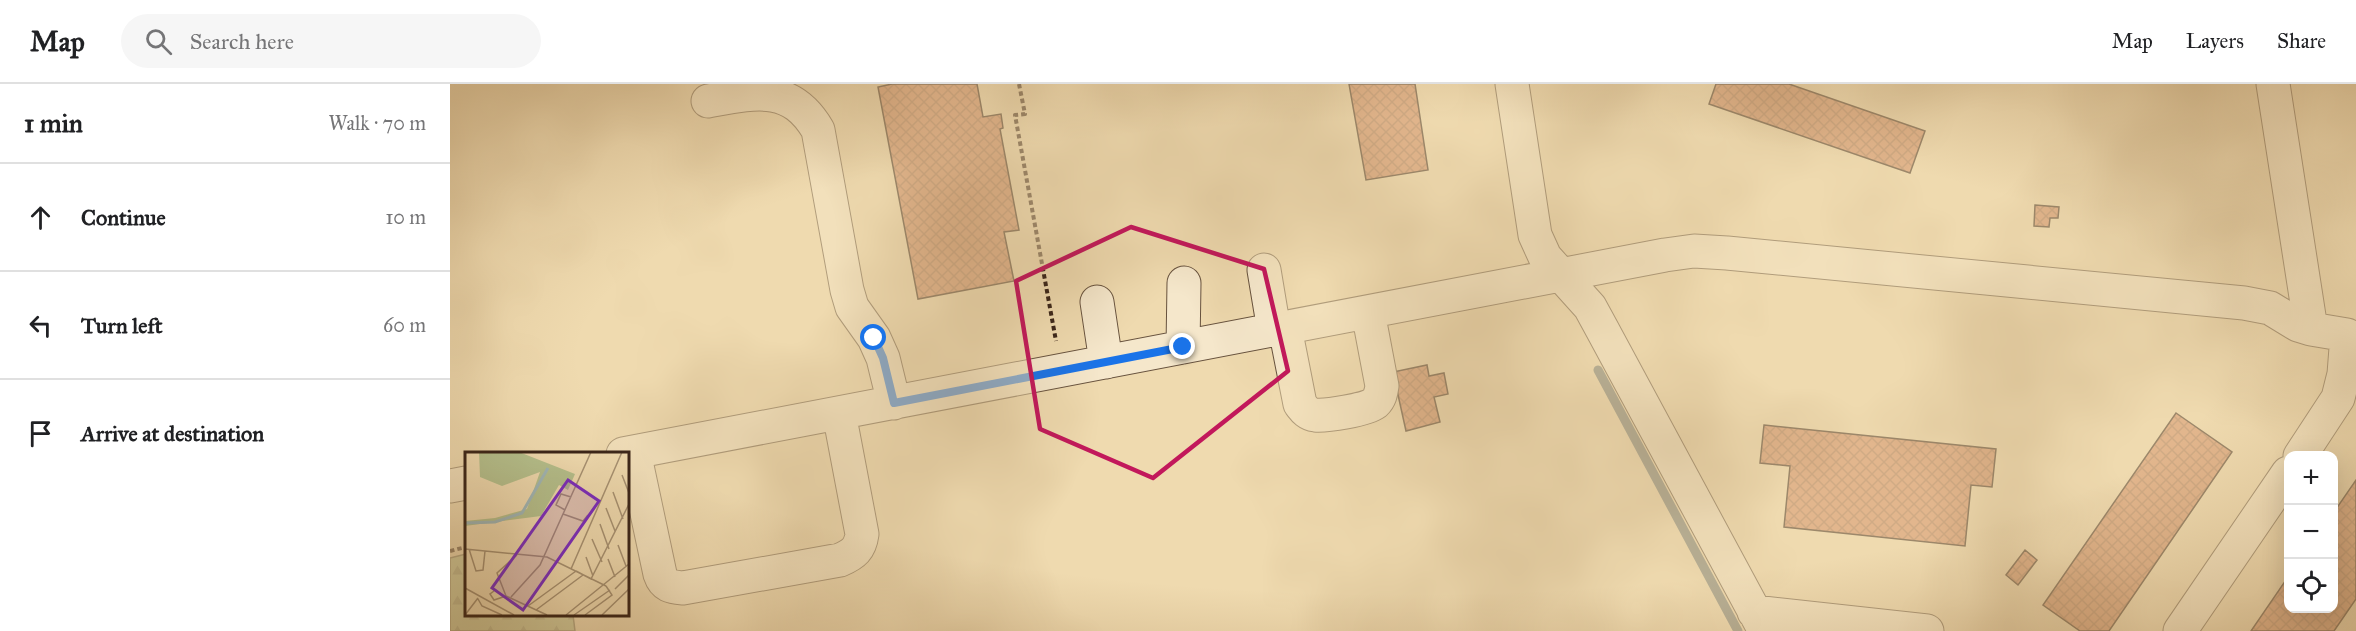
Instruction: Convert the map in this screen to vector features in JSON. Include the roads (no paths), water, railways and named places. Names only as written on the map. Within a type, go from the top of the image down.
[{"type":"lane","points":[[1512,84],[1535,235],[1545,256],[1590,307],[1760,621],[1927,631]]},
{"type":"lane","points":[[2273,84],[2312,329]]},
{"type":"lane","points":[[708,101],[771,90],[793,98],[810,113],[818,130],[847,290],[852,307],[874,338],[883,358],[894,403]]},
{"type":"lane","points":[[839,413],[862,534],[860,546],[852,554],[840,560],[683,588],[671,587],[663,582],[629,453],[1665,255],[1694,251],[2244,303],[2270,308],[2298,325],[2352,335],[2344,374],[2348,396],[2304,451]]},
{"type":"lane","points":[[1264,270],[1300,404],[1313,415],[1366,408],[1375,403],[1380,396],[1382,386],[1368,312]]},
{"type":"lane","points":[[1183,347],[1184,284]]},
{"type":"lane","points":[[1097,302],[1106,362]]},
{"type":"lane","points":[[2180,631],[2284,480]]},
{"type":"lane","points":[[450,486],[465,483]]},
{"type":"waterway","points":[[1598,370],[1738,631]]}]
